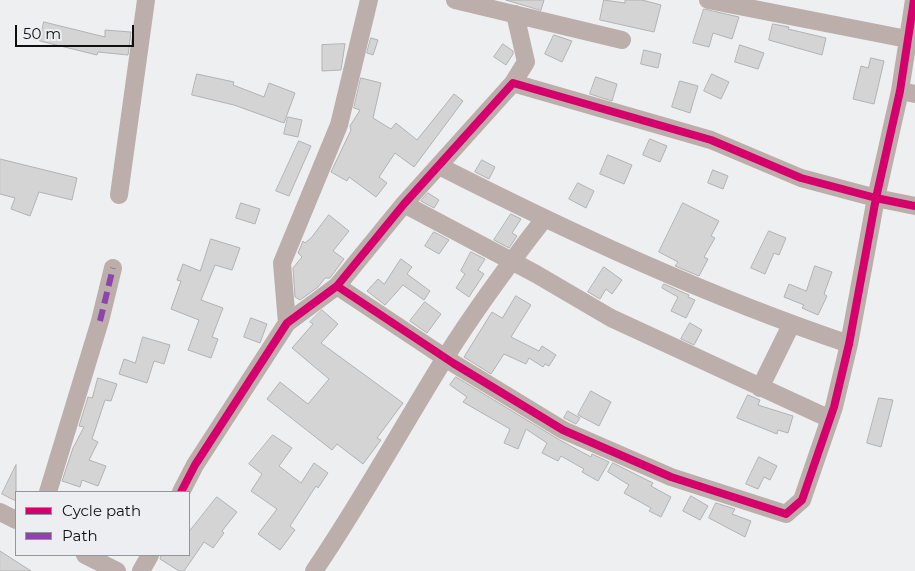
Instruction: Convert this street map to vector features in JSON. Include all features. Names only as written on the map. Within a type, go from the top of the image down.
[{"type":"street","points":[[119,195],[146,0]]},
{"type":"street","points":[[287,323],[282,263],[339,125],[369,0]]},
{"type":"street","points":[[455,0],[622,40]]},
{"type":"street","points":[[708,0],[907,39]]},
{"type":"street","points":[[337,286],[445,357],[563,430],[672,476],[786,514],[802,500],[830,419],[849,344],[876,198],[907,92],[907,39],[914,0]]},
{"type":"street","points":[[182,491],[195,464],[287,323],[337,286],[404,204],[513,83],[526,62],[515,14]]},
{"type":"street","points":[[513,83],[711,140],[801,178],[876,198],[915,206]]},
{"type":"street","points":[[439,166],[544,219],[638,263],[791,325],[849,344]]},
{"type":"street","points":[[404,204],[511,260],[611,318],[830,419]]},
{"type":"street","points":[[314,571],[352,514],[445,357],[511,260],[544,219]]},
{"type":"street","points":[[48,491],[100,321],[113,268]]},
{"type":"street","points":[[760,388],[791,325]]},
{"type":"street","points":[[0,512],[15,520]]},
{"type":"street","points":[[87,556],[117,571]]},
{"type":"street","points":[[141,571],[149,556]]},
{"type":"building","points":[[506,0],[544,0],[541,10]]},
{"type":"building","points":[[604,0],[625,3],[625,0],[642,0],[661,5],[654,32],[600,20]]},
{"type":"building","points":[[704,9],[739,17],[732,39],[713,33],[709,47],[693,43]]},
{"type":"building","points":[[44,22],[105,37],[105,30],[131,32],[128,55],[98,52],[97,55],[40,41]]},
{"type":"building","points":[[773,24],[826,38],[822,55],[769,40]]},
{"type":"building","points":[[554,35],[572,41],[562,62],[545,54]]},
{"type":"building","points":[[371,38],[378,40],[373,55],[367,53]]},
{"type":"building","points":[[345,44],[341,70],[322,71],[322,45]]},
{"type":"building","points":[[503,44],[513,51],[506,65],[494,57]]},
{"type":"building","points":[[740,45],[764,53],[758,69],[735,62]]},
{"type":"building","points":[[644,50],[661,54],[658,68],[641,64]]},
{"type":"building","points":[[871,58],[884,61],[874,104],[853,99],[861,66],[868,68]]},
{"type":"building","points":[[197,74],[234,82],[233,85],[264,97],[269,83],[295,93],[284,123],[234,105],[192,95]]},
{"type":"building","points":[[712,74],[729,82],[721,99],[704,91]]},
{"type":"building","points":[[596,77],[617,84],[612,101],[590,94]]},
{"type":"building","points":[[361,78],[381,83],[373,118],[391,129],[396,123],[417,140],[454,94],[463,101],[414,167],[395,153],[379,177],[387,183],[376,197],[349,177],[347,181],[331,172],[351,130],[350,126],[360,110],[354,108]]},
{"type":"building","points":[[680,81],[698,86],[690,113],[672,107]]},
{"type":"building","points":[[288,117],[302,120],[298,137],[284,134]]},
{"type":"building","points":[[650,139],[667,146],[660,162],[643,155]]},
{"type":"building","points":[[299,141],[311,146],[289,196],[276,191]]},
{"type":"building","points":[[608,155],[632,165],[624,184],[600,174]]},
{"type":"building","points":[[0,159],[77,178],[72,200],[39,192],[30,216],[11,209],[15,198],[0,194]]},
{"type":"building","points":[[482,160],[495,167],[489,179],[475,172]]},
{"type":"building","points":[[713,170],[728,176],[723,189],[708,183]]},
{"type":"building","points":[[578,183],[594,191],[586,208],[569,199]]},
{"type":"building","points":[[428,193],[439,200],[434,208],[421,201]]},
{"type":"building","points":[[241,203],[260,209],[255,224],[236,218]]},
{"type":"building","points":[[683,203],[719,221],[711,236],[715,238],[704,257],[708,259],[699,276],[675,266],[678,262],[659,252]]},
{"type":"building","points":[[511,214],[521,219],[512,233],[517,236],[509,248],[494,240]]},
{"type":"building","points":[[329,215],[349,231],[333,251],[344,259],[330,278],[325,278],[318,287],[300,300],[295,297],[293,268],[302,257],[298,253],[303,241],[305,243],[311,238]]},
{"type":"building","points":[[769,231],[786,238],[779,255],[774,253],[765,274],[751,268]]},
{"type":"building","points":[[434,232],[449,240],[439,254],[425,246]]},
{"type":"building","points":[[211,239],[240,248],[232,270],[215,265],[201,300],[223,308],[212,337],[218,339],[211,358],[188,350],[199,320],[171,309],[181,281],[177,280],[183,264],[200,271]]},
{"type":"building","points":[[471,252],[485,259],[478,270],[484,274],[469,297],[456,288],[465,274],[461,271]]},
{"type":"building","points":[[401,259],[412,267],[407,274],[430,291],[424,300],[403,285],[385,305],[367,291],[378,279],[384,284]]},
{"type":"building","points":[[815,266],[832,272],[824,294],[827,296],[818,315],[802,308],[804,305],[784,297],[789,284],[806,291]]},
{"type":"building","points":[[604,267],[622,280],[612,294],[606,289],[600,299],[588,292]]},
{"type":"building","points":[[664,284],[689,295],[688,297],[695,300],[686,318],[671,311],[678,297],[662,288]]},
{"type":"building","points":[[516,296],[531,305],[511,337],[539,351],[542,346],[556,355],[549,366],[545,364],[543,367],[529,358],[526,364],[504,354],[491,374],[464,357],[492,312],[502,318]]},
{"type":"building","points":[[425,302],[441,314],[427,333],[410,321]]},
{"type":"building","points":[[322,310],[338,324],[321,343],[403,403],[377,438],[381,440],[363,464],[337,444],[332,450],[267,399],[280,382],[308,404],[329,379],[292,348],[313,324],[310,322]]},
{"type":"building","points":[[251,318],[267,324],[260,343],[244,337]]},
{"type":"building","points":[[690,323],[702,330],[694,345],[681,339]]},
{"type":"building","points":[[143,337],[170,345],[164,364],[154,361],[147,383],[119,374],[124,359],[135,363]]},
{"type":"building","points":[[456,377],[558,439],[591,457],[592,454],[609,462],[598,481],[582,472],[584,469],[561,456],[558,461],[542,453],[547,443],[526,429],[518,449],[504,443],[510,429],[463,402],[467,397],[450,385]]},
{"type":"building","points":[[98,378],[117,384],[111,401],[105,400],[92,439],[98,442],[89,460],[106,466],[98,486],[82,480],[80,487],[62,481],[73,448],[84,427],[79,426],[88,397],[92,398]]},
{"type":"building","points":[[591,391],[611,402],[599,426],[578,415]]},
{"type":"building","points":[[748,395],[760,400],[758,405],[793,416],[788,433],[778,430],[777,434],[737,418]]},
{"type":"building","points":[[879,398],[893,400],[881,447],[867,443]]},
{"type":"building","points":[[568,411],[580,418],[576,424],[564,418]]},
{"type":"building","points":[[273,435],[292,448],[279,466],[301,483],[314,463],[328,473],[318,488],[316,486],[290,526],[295,530],[280,550],[258,534],[277,509],[251,491],[262,474],[249,464]]},
{"type":"building","points":[[759,457],[777,466],[770,480],[764,477],[758,489],[746,484]]},
{"type":"building","points":[[613,463],[653,483],[651,486],[671,497],[661,517],[649,511],[651,508],[624,493],[629,485],[608,472]]},
{"type":"building","points":[[16,465],[15,500],[2,494]]},
{"type":"building","points":[[691,496],[708,506],[700,520],[683,511]]},
{"type":"building","points":[[217,497],[237,512],[222,531],[224,533],[213,548],[204,542],[184,571],[179,571],[160,559],[161,556],[190,556],[190,531]]},
{"type":"building","points":[[716,503],[735,509],[732,514],[751,521],[745,537],[709,518]]},
{"type":"building","points":[[0,551],[31,571],[0,571]]},
{"type":"marked path","points":[[100,321],[113,268]]},
{"type":"cycle path","points":[[337,286],[453,363],[563,430],[671,477],[786,514],[802,500],[834,407],[849,344],[876,198],[900,91],[914,0]]},
{"type":"cycle path","points":[[182,491],[195,465],[287,323],[337,286],[404,204],[513,83],[711,140],[801,178],[876,198],[915,206]]}]
